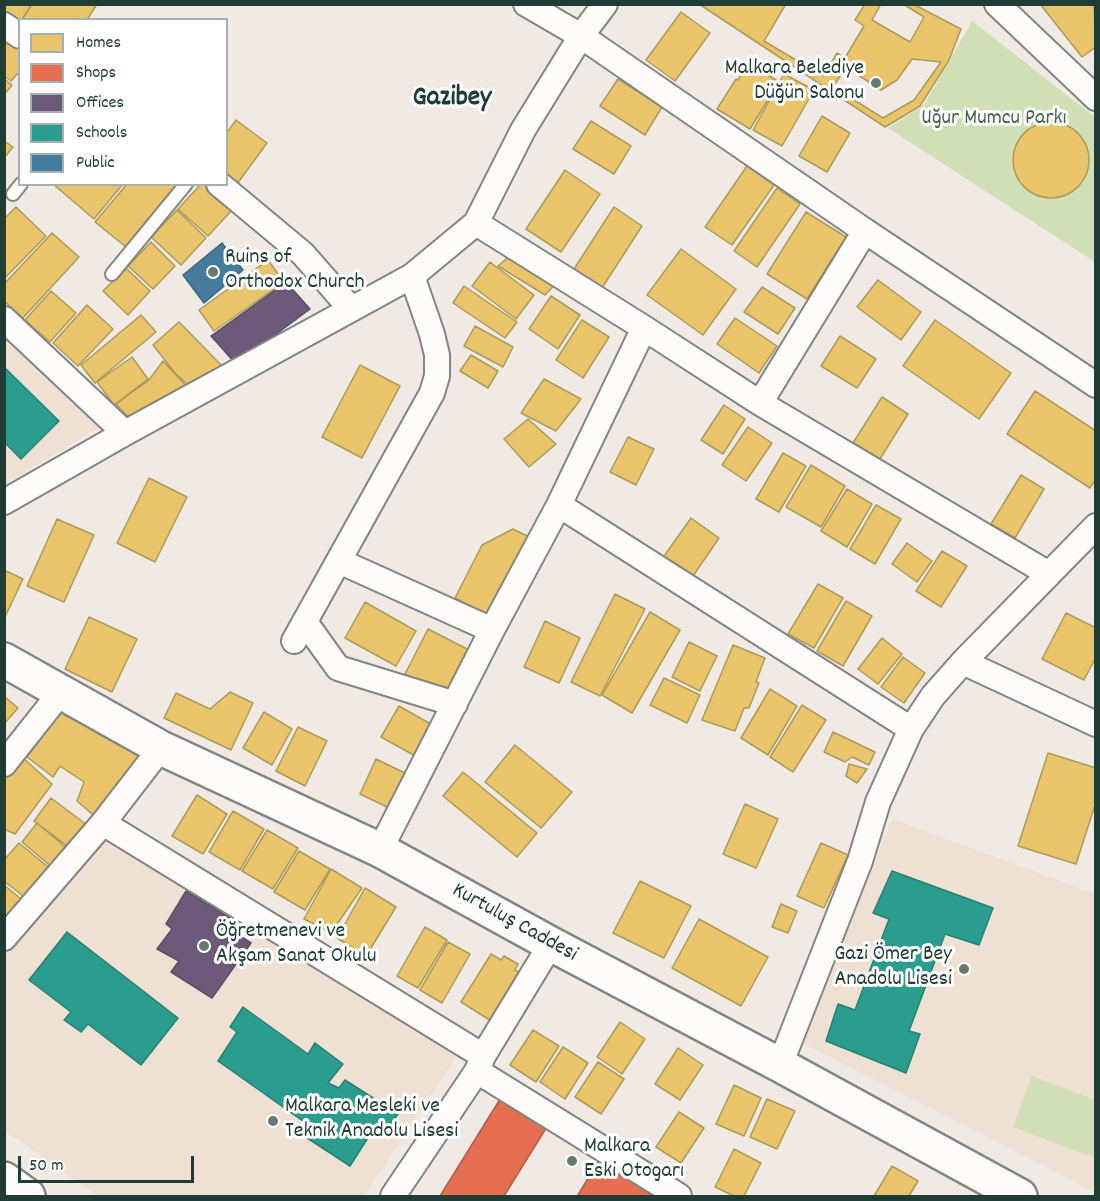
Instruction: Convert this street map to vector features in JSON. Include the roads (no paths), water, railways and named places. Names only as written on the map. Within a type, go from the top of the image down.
[{"type":"street","points":[[526,4],[580,36],[1095,385]]},
{"type":"street","points":[[4,502],[412,276],[476,223],[523,130],[580,36],[605,4]]},
{"type":"street","points":[[997,4],[1095,98]]},
{"type":"street","points":[[4,25],[18,35]]},
{"type":"street","points":[[221,186],[303,254],[351,309]]},
{"type":"street","points":[[476,223],[760,403],[1049,574]]},
{"type":"street","points":[[760,403],[865,231]]},
{"type":"street","points":[[412,276],[437,355],[435,384],[299,632],[338,668],[454,704]]},
{"type":"street","points":[[4,319],[125,433]]},
{"type":"street","points":[[380,850],[492,630],[559,505],[644,328]]},
{"type":"street","points":[[559,505],[910,729]]},
{"type":"street","points":[[780,1065],[860,861],[878,802],[910,729],[933,696],[963,662],[1095,526]]},
{"type":"street","points":[[339,561],[492,630]]},
{"type":"street","name":"Kurtuluş Caddesi","points":[[4,660],[160,748],[380,850],[1020,1197]]},
{"type":"street","points":[[963,662],[1095,724]]},
{"type":"street","points":[[4,765],[61,692]]},
{"type":"street","points":[[4,938],[103,823],[160,748]]},
{"type":"street","points":[[103,823],[480,1064],[679,1197]]},
{"type":"street","points":[[393,1197],[480,1064],[551,944]]},
{"type":"street","points":[[4,1179],[28,1197]]},
{"type":"lane","points":[[112,274],[184,186]]},
{"type":"place","name":"Malkara Belediye Düğün Salonu","points":[[876,83]]},
{"type":"place","name":"Ruins of Orthodox Church","points":[[213,272]]},
{"type":"place","name":"Öğretmenevi ve Akşam Sanat Okulu","points":[[204,946]]},
{"type":"place","name":"Gazi Ömer Bey Anadolu Lisesi","points":[[964,969]]},
{"type":"place","name":"Malkara Mesleki ve Teknik Anadolu Lisesi","points":[[273,1121]]},
{"type":"place","name":"Malkara Eski Otogarı","points":[[572,1161]]},
{"type":"district","name":"Gazibey","points":[[452,100]]},
{"type":"park label","name":"Uğur Mumcu Parkı","points":[[994,120]]}]
